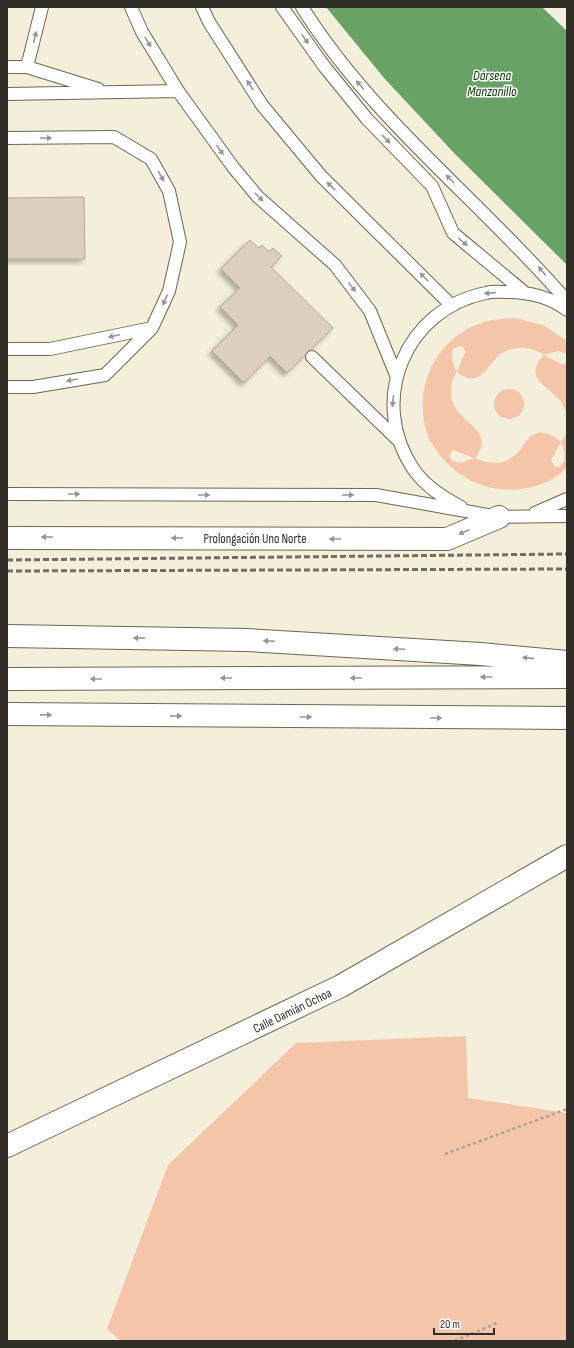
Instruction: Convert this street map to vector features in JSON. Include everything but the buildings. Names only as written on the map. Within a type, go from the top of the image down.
[{"type":"main road","name":"Prolongación Uno Norte","points":[[7,538],[447,539],[500,517]]},
{"type":"main road","points":[[7,636],[247,640],[481,654],[567,662]]},
{"type":"main road","points":[[7,679],[567,677]]},
{"type":"main road","points":[[7,714],[567,718]]},
{"type":"main road","name":"Calle Damián Ochoa","points":[[7,1146],[341,986],[567,856]]},
{"type":"lane","points":[[27,67],[42,7]]},
{"type":"lane","points":[[131,7],[142,32],[178,91],[233,167],[258,197],[339,271],[370,311],[396,375]]},
{"type":"lane","points":[[202,7],[209,22],[262,105],[321,176],[451,305]]},
{"type":"lane","points":[[282,7],[324,66],[367,119],[432,186],[453,233],[524,292]]},
{"type":"lane","points":[[302,7],[341,61],[395,125],[538,267],[567,300]]},
{"type":"lane","points":[[7,67],[27,67],[108,92]]},
{"type":"lane","points":[[7,94],[178,91]]},
{"type":"lane","points":[[7,138],[114,137],[151,159],[169,191],[180,242],[169,290],[152,328],[105,374],[33,387],[7,387]]},
{"type":"lane","points":[[567,310],[559,304],[524,292],[486,292],[451,305],[427,323],[408,347],[396,375],[393,408],[399,441],[414,470],[437,494],[467,510],[500,517],[539,513],[567,499]]},
{"type":"lane","points":[[7,349],[50,349],[152,328]]},
{"type":"lane","points":[[312,357],[399,441]]},
{"type":"lane","points":[[7,494],[376,495],[500,517],[567,516]]},
{"type":"path","points":[[445,1154],[567,1109]]},
{"type":"path","points":[[455,1341],[500,1322]]},
{"type":"shaded area","points":[[514,318],[543,325],[567,341],[567,354],[558,351],[544,355],[532,349],[526,348],[514,348],[508,350],[497,357],[485,372],[476,378],[471,379],[457,372],[451,387],[453,403],[458,412],[478,432],[481,439],[481,448],[475,458],[485,462],[496,463],[512,458],[528,439],[536,434],[549,434],[561,442],[566,433],[567,424],[567,468],[547,482],[532,487],[501,489],[472,481],[447,463],[429,439],[424,421],[423,403],[425,385],[431,368],[440,353],[452,340],[467,329],[484,322]],"holes":[[[459,346],[463,347],[465,352],[457,372],[452,361],[452,355],[453,349]],[[561,442],[564,459],[562,465],[555,467],[551,460]],[[453,450],[474,458],[461,463],[452,461],[449,456]]]},
{"type":"shaded area","points":[[544,355],[561,364],[567,364],[567,419],[562,403],[539,380],[536,375],[538,363]]},
{"type":"shaded area","points":[[509,389],[520,393],[524,404],[520,415],[509,419],[498,415],[494,404],[498,393]]},
{"type":"shaded area","points":[[466,1036],[468,1098],[567,1113],[567,1341],[121,1341],[107,1329],[168,1165],[296,1043]]},
{"type":"water","name":"Dársena Manzanillo","points":[[326,7],[542,7],[567,31],[567,265],[455,154],[384,78]]},
{"type":"railway","points":[[7,560],[567,554]]},
{"type":"railway","points":[[7,571],[567,569]]}]
